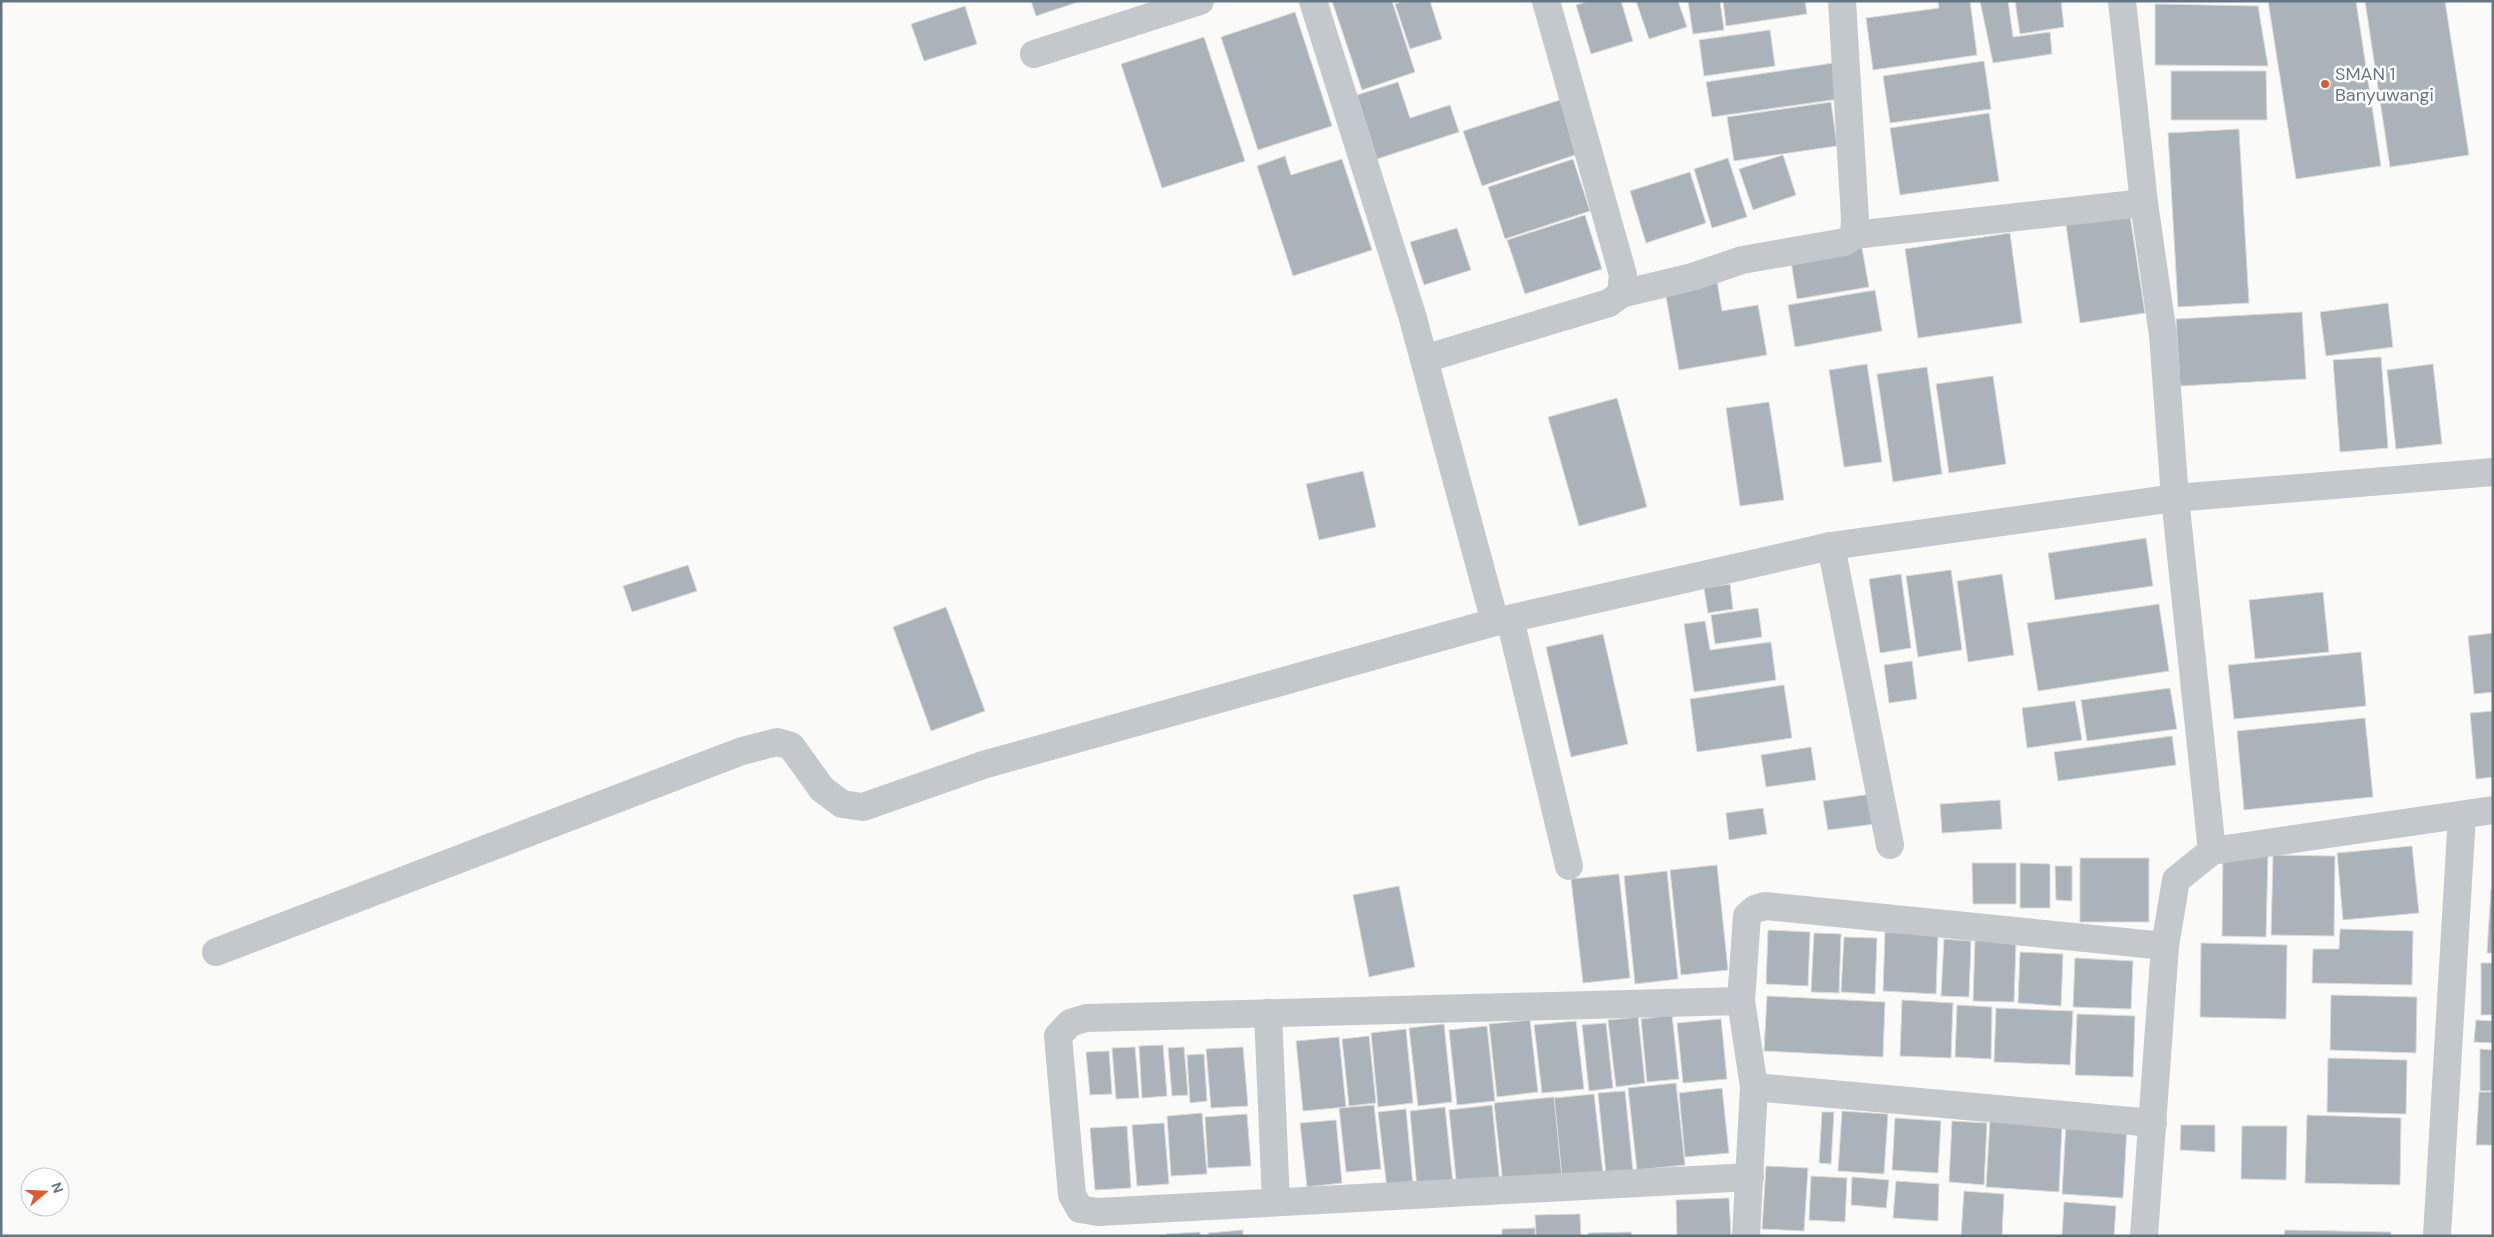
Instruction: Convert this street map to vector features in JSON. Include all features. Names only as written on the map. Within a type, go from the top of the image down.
[{"type":"street","points":[[1034,54],[1200,1]]},
{"type":"street","points":[[1313,1],[1412,315],[1502,620],[1569,866]]},
{"type":"street","points":[[1546,1],[1623,275],[1621,294]]},
{"type":"street","points":[[1842,1],[1855,219],[1854,235]]},
{"type":"street","points":[[2122,1],[2144,203],[2163,335],[2175,498],[2212,851]]},
{"type":"street","points":[[1424,359],[1609,303],[1621,294],[1692,277],[1742,260],[1845,242],[1854,235],[2144,203]]},
{"type":"street","points":[[216,952],[742,751],[777,742],[792,746],[822,789],[842,804],[863,807],[983,765],[1502,620],[1831,546],[2175,498],[2493,472]]},
{"type":"street","points":[[1831,546],[1890,845]]},
{"type":"street","points":[[2144,1236],[2165,946],[2176,880],[2212,851],[2493,810]]},
{"type":"street","points":[[2437,1236],[2462,815]]},
{"type":"street","points":[[1746,1236],[1754,1087],[1741,1001],[1747,916],[1755,910],[1765,906],[2165,946]]},
{"type":"street","points":[[1741,1001],[1086,1018],[1070,1023],[1058,1036],[1072,1195],[1080,1209],[1098,1212],[1750,1177]]},
{"type":"street","points":[[1268,1013],[1276,1202]]},
{"type":"street","points":[[1754,1087],[2153,1123]]},
{"type":"building","points":[[1031,1],[1081,1],[1036,16]]},
{"type":"building","points":[[1332,1],[1392,1],[1415,72],[1362,90]]},
{"type":"building","points":[[1404,1],[1430,1],[1442,39],[1410,49],[1395,4]]},
{"type":"building","points":[[1589,1],[1621,1],[1633,41],[1591,54],[1576,5]]},
{"type":"building","points":[[1636,1],[1678,1],[1687,27],[1649,39]]},
{"type":"building","points":[[1688,1],[1720,1],[1724,30],[1693,34]]},
{"type":"building","points":[[1723,1],[1805,1],[1807,14],[1726,26]]},
{"type":"building","points":[[1938,1],[1970,1],[1977,55],[1873,70],[1866,18],[1939,8]]},
{"type":"building","points":[[1980,1],[2008,1],[2013,37],[2050,32],[2052,54],[1993,63]]},
{"type":"building","points":[[2015,1],[2061,1],[2064,27],[2020,34]]},
{"type":"building","name":"SMAN 1 Banyuwangi","points":[[2268,1],[2356,1],[2381,166],[2296,179]]},
{"type":"building","name":"SMAN 1 Banyuwangi","points":[[2365,1],[2445,1],[2469,155],[2390,167]]},
{"type":"building","points":[[2155,4],[2258,6],[2268,66],[2155,65]]},
{"type":"building","points":[[965,6],[977,44],[924,61],[911,24]]},
{"type":"building","points":[[1295,12],[1332,126],[1258,150],[1221,37]]},
{"type":"building","points":[[1770,30],[1775,66],[1704,76],[1699,40]]},
{"type":"building","points":[[1204,37],[1245,161],[1162,188],[1121,64]]},
{"type":"building","points":[[1984,61],[1991,109],[1890,123],[1883,76]]},
{"type":"building","points":[[1833,63],[1839,99],[1712,117],[1706,82]]},
{"type":"building","points":[[2171,71],[2266,71],[2267,120],[2171,120]]},
{"type":"building","points":[[1398,82],[1410,118],[1450,105],[1459,132],[1377,159],[1357,95]]},
{"type":"building","points":[[1563,99],[1581,153],[1482,186],[1463,131]]},
{"type":"building","points":[[1831,102],[1837,146],[1734,161],[1727,117]]},
{"type":"building","points":[[1989,113],[1999,181],[1900,195],[1890,128]]},
{"type":"building","points":[[2239,129],[2249,303],[2178,307],[2168,133]]},
{"type":"building","points":[[1783,155],[1796,195],[1753,210],[1739,169]]},
{"type":"building","points":[[1285,156],[1291,175],[1342,159],[1372,250],[1293,276],[1257,166]]},
{"type":"building","points":[[1728,158],[1747,217],[1712,228],[1694,169]]},
{"type":"building","points":[[1573,159],[1590,211],[1505,239],[1488,187]]},
{"type":"building","points":[[1690,172],[1706,223],[1646,243],[1630,191]]},
{"type":"building","points":[[2129,209],[2145,313],[2080,323],[2065,218]]},
{"type":"building","points":[[1585,215],[1602,269],[1525,294],[1507,240]]},
{"type":"building","points":[[1457,228],[1471,270],[1424,285],[1410,242]]},
{"type":"building","points":[[2010,233],[2022,323],[1918,338],[1905,249]]},
{"type":"building","points":[[1861,243],[1869,287],[1797,299],[1790,255]]},
{"type":"building","points":[[1716,275],[1722,311],[1758,305],[1767,355],[1679,370],[1664,285]]},
{"type":"building","points":[[1875,290],[1882,331],[1795,347],[1788,305]]},
{"type":"building","points":[[2388,303],[2393,347],[2326,356],[2320,312]]},
{"type":"building","points":[[2302,312],[2306,379],[2180,386],[2176,319]]},
{"type":"building","points":[[2381,357],[2388,448],[2340,452],[2333,360]]},
{"type":"building","points":[[1867,364],[1882,462],[1844,467],[1829,370]]},
{"type":"building","points":[[2433,364],[2442,444],[2396,449],[2387,370]]},
{"type":"building","points":[[1927,367],[1942,474],[1893,482],[1877,374]]},
{"type":"building","points":[[1993,376],[2006,464],[1949,473],[1936,384]]},
{"type":"building","points":[[1617,398],[1647,507],[1579,526],[1548,417]]},
{"type":"building","points":[[1769,402],[1784,500],[1740,506],[1726,408]]},
{"type":"building","points":[[1363,471],[1376,527],[1319,540],[1306,484]]},
{"type":"building","points":[[2146,538],[2153,586],[2055,600],[2048,553]]},
{"type":"building","points":[[688,565],[697,591],[632,612],[623,586]]},
{"type":"building","points":[[1951,570],[1962,650],[1918,657],[1906,576]]},
{"type":"building","points":[[1901,574],[1911,648],[1880,653],[1869,579]]},
{"type":"building","points":[[2002,574],[2014,655],[1968,662],[1957,581]]},
{"type":"building","points":[[1730,584],[1733,609],[1708,613],[1704,588]]},
{"type":"building","points":[[2323,592],[2329,652],[2255,659],[2249,600]]},
{"type":"building","points":[[2159,604],[2169,671],[2038,691],[2027,623]]},
{"type":"building","points":[[946,607],[985,711],[931,731],[893,627]]},
{"type":"building","points":[[1758,608],[1762,637],[1715,644],[1711,615]]},
{"type":"building","points":[[1705,621],[1710,650],[1771,642],[1776,680],[1694,692],[1684,624]]},
{"type":"building","points":[[2493,633],[2493,692],[2474,694],[2468,636]]},
{"type":"building","points":[[1603,634],[1628,744],[1571,757],[1546,647]]},
{"type":"building","points":[[2361,652],[2366,706],[2234,719],[2228,665]]},
{"type":"building","points":[[1912,661],[1917,699],[1889,703],[1884,665]]},
{"type":"building","points":[[1784,685],[1792,738],[1697,752],[1690,699]]},
{"type":"building","points":[[2170,688],[2177,729],[2087,741],[2081,700]]},
{"type":"building","points":[[2075,701],[2082,740],[2027,748],[2022,708]]},
{"type":"building","points":[[2493,711],[2493,777],[2476,779],[2470,713]]},
{"type":"building","points":[[2365,718],[2373,797],[2244,810],[2237,731]]},
{"type":"building","points":[[2172,736],[2176,765],[2058,781],[2054,752]]},
{"type":"building","points":[[1811,747],[1816,780],[1766,787],[1761,755]]},
{"type":"building","points":[[1871,794],[1875,824],[1828,830],[1823,801]]},
{"type":"building","points":[[2000,800],[2002,829],[1942,833],[1940,804]]},
{"type":"building","points":[[1763,808],[1767,834],[1729,840],[1726,813]]},
{"type":"building","points":[[2412,846],[2419,913],[2343,920],[2337,853]]},
{"type":"building","points":[[2223,852],[2268,853],[2266,937],[2222,936]]},
{"type":"building","points":[[2273,855],[2335,856],[2334,936],[2271,935]]},
{"type":"building","points":[[2080,858],[2149,858],[2149,922],[2080,922]]},
{"type":"building","points":[[1972,863],[2016,863],[2016,904],[1973,904]]},
{"type":"building","points":[[2020,863],[2050,864],[2050,908],[2020,908]]},
{"type":"building","points":[[1717,865],[1728,970],[1681,975],[1670,870]]},
{"type":"building","points":[[2055,866],[2072,866],[2072,901],[2056,900]]},
{"type":"building","points":[[1667,871],[1678,979],[1635,984],[1624,876]]},
{"type":"building","points":[[1619,874],[1630,978],[1583,983],[1571,879]]},
{"type":"building","points":[[1399,886],[1415,967],[1369,977],[1353,895]]},
{"type":"building","points":[[2491,889],[2493,890],[2493,953],[2487,953]]},
{"type":"building","points":[[2340,929],[2413,931],[2412,985],[2312,983],[2313,949],[2339,949]]},
{"type":"building","points":[[1768,930],[1810,932],[1808,986],[1766,984]]},
{"type":"building","points":[[1885,932],[1938,935],[1936,994],[1883,991]]},
{"type":"building","points":[[1814,933],[1841,934],[1839,993],[1811,992]]},
{"type":"building","points":[[1844,937],[1877,938],[1875,994],[1841,992]]},
{"type":"building","points":[[1944,939],[1971,941],[1969,997],[1941,996]]},
{"type":"building","points":[[1975,940],[2016,942],[2014,1002],[1973,1001]]},
{"type":"building","points":[[2201,943],[2287,945],[2286,1019],[2200,1017]]},
{"type":"building","points":[[2020,952],[2063,954],[2061,1006],[2018,1003]]},
{"type":"building","points":[[2075,958],[2133,961],[2131,1009],[2073,1007]]},
{"type":"building","points":[[2481,963],[2493,963],[2493,1015],[2481,1015]]},
{"type":"building","points":[[2331,995],[2417,997],[2416,1053],[2330,1050]]},
{"type":"building","points":[[1767,996],[1885,1002],[1883,1057],[1764,1051]]},
{"type":"building","points":[[1902,1000],[1953,1003],[1951,1058],[1900,1056]]},
{"type":"building","points":[[1957,1005],[1992,1007],[1991,1059],[1955,1057]]},
{"type":"building","points":[[1996,1008],[2073,1011],[2070,1065],[1994,1062]]},
{"type":"building","points":[[2077,1014],[2135,1016],[2133,1077],[2075,1075]]},
{"type":"building","points":[[1672,1015],[1679,1079],[1647,1082],[1641,1019]]},
{"type":"building","points":[[1638,1017],[1645,1083],[1616,1087],[1608,1020]]},
{"type":"building","points":[[1721,1019],[1727,1079],[1683,1083],[1677,1023]]},
{"type":"building","points":[[1530,1020],[1538,1092],[1497,1097],[1489,1024]]},
{"type":"building","points":[[2476,1020],[2493,1021],[2493,1043],[2474,1042]]},
{"type":"building","points":[[1576,1021],[1584,1089],[1542,1093],[1534,1025]]},
{"type":"building","points":[[1606,1023],[1613,1088],[1589,1091],[1582,1025]]},
{"type":"building","points":[[1444,1024],[1452,1102],[1418,1106],[1409,1028]]},
{"type":"building","points":[[1487,1026],[1495,1101],[1457,1105],[1449,1030]]},
{"type":"building","points":[[1406,1029],[1413,1103],[1378,1107],[1371,1033]]},
{"type":"building","points":[[1369,1036],[1376,1103],[1349,1106],[1342,1039]]},
{"type":"building","points":[[1339,1037],[1346,1107],[1303,1111],[1296,1041]]},
{"type":"building","points":[[1163,1045],[1167,1096],[1142,1098],[1139,1046]]},
{"type":"building","points":[[1135,1047],[1139,1098],[1116,1099],[1112,1048]]},
{"type":"building","points":[[1184,1047],[1188,1095],[1172,1096],[1168,1048]]},
{"type":"building","points":[[1243,1047],[1248,1106],[1211,1108],[1206,1049]]},
{"type":"building","points":[[2480,1049],[2493,1050],[2493,1091],[2480,1091]]},
{"type":"building","points":[[1109,1051],[1112,1094],[1090,1095],[1086,1052]]},
{"type":"building","points":[[1204,1054],[1207,1101],[1190,1103],[1187,1055]]},
{"type":"building","points":[[2328,1058],[2407,1060],[2406,1114],[2327,1112]]},
{"type":"building","points":[[1676,1083],[1685,1165],[1637,1170],[1628,1088]]},
{"type":"building","points":[[1722,1088],[1729,1153],[1685,1157],[1679,1093]]},
{"type":"building","points":[[1625,1091],[1633,1171],[1606,1174],[1598,1093]]},
{"type":"building","points":[[2479,1092],[2493,1092],[2493,1145],[2476,1145]]},
{"type":"building","points":[[1594,1094],[1603,1174],[1562,1178],[1554,1098]]},
{"type":"building","points":[[1554,1097],[1562,1178],[1503,1184],[1494,1103]]},
{"type":"building","points":[[1374,1105],[1381,1169],[1346,1172],[1339,1108]]},
{"type":"building","points":[[1492,1105],[1500,1183],[1457,1188],[1449,1110]]},
{"type":"building","points":[[1445,1107],[1453,1184],[1417,1188],[1410,1111]]},
{"type":"building","points":[[1406,1109],[1413,1186],[1387,1189],[1378,1112]]},
{"type":"building","points":[[1842,1111],[1888,1114],[1884,1174],[1838,1171]]},
{"type":"building","points":[[1822,1112],[1834,1112],[1831,1164],[1819,1163]]},
{"type":"building","points":[[1202,1113],[1207,1174],[1171,1176],[1167,1116]]},
{"type":"building","points":[[1247,1114],[1251,1166],[1208,1168],[1205,1117]]},
{"type":"building","points":[[2307,1115],[2401,1118],[2400,1185],[2305,1183]]},
{"type":"building","points":[[1895,1118],[1941,1121],[1938,1173],[1892,1170]]},
{"type":"building","points":[[1336,1120],[1342,1183],[1307,1187],[1300,1123]]},
{"type":"building","points":[[1990,1120],[2062,1124],[2059,1192],[1986,1187]]},
{"type":"building","points":[[1952,1121],[1987,1123],[1984,1185],[1949,1182]]},
{"type":"building","points":[[1164,1123],[1169,1184],[1137,1186],[1132,1125]]},
{"type":"building","points":[[2066,1123],[2127,1127],[2123,1198],[2062,1194]]},
{"type":"building","points":[[2181,1125],[2215,1125],[2215,1152],[2180,1150]]},
{"type":"building","points":[[1127,1126],[1131,1188],[1095,1190],[1090,1128]]},
{"type":"building","points":[[2242,1126],[2287,1126],[2286,1180],[2241,1179]]},
{"type":"building","points":[[1766,1166],[1808,1168],[1804,1231],[1762,1229]]},
{"type":"building","points":[[1811,1176],[1847,1178],[1845,1222],[1809,1220]]},
{"type":"building","points":[[1852,1177],[1889,1180],[1886,1208],[1851,1205]]},
{"type":"building","points":[[1896,1181],[1939,1184],[1938,1221],[1893,1218]]},
{"type":"building","points":[[1964,1191],[2004,1194],[2002,1236],[1961,1236]]},
{"type":"building","points":[[1729,1198],[1731,1236],[1677,1236],[1676,1200]]},
{"type":"building","points":[[2064,1202],[2116,1206],[2114,1236],[2062,1236]]},
{"type":"building","points":[[1580,1214],[1581,1236],[1536,1236],[1535,1215]]},
{"type":"building","points":[[1535,1228],[1535,1236],[1502,1236],[1502,1229]]},
{"type":"building","points":[[1243,1230],[1243,1236],[1208,1236],[1208,1233]]},
{"type":"building","points":[[2285,1230],[2391,1232],[2391,1236],[2284,1236]]},
{"type":"building","points":[[1200,1232],[1200,1236],[1167,1236],[1166,1234]]},
{"type":"building","points":[[1631,1232],[1632,1236],[1588,1236],[1588,1233]]},
{"type":"place","name":"SMAN 1 Banyuwangi","points":[[2325,84]]}]
